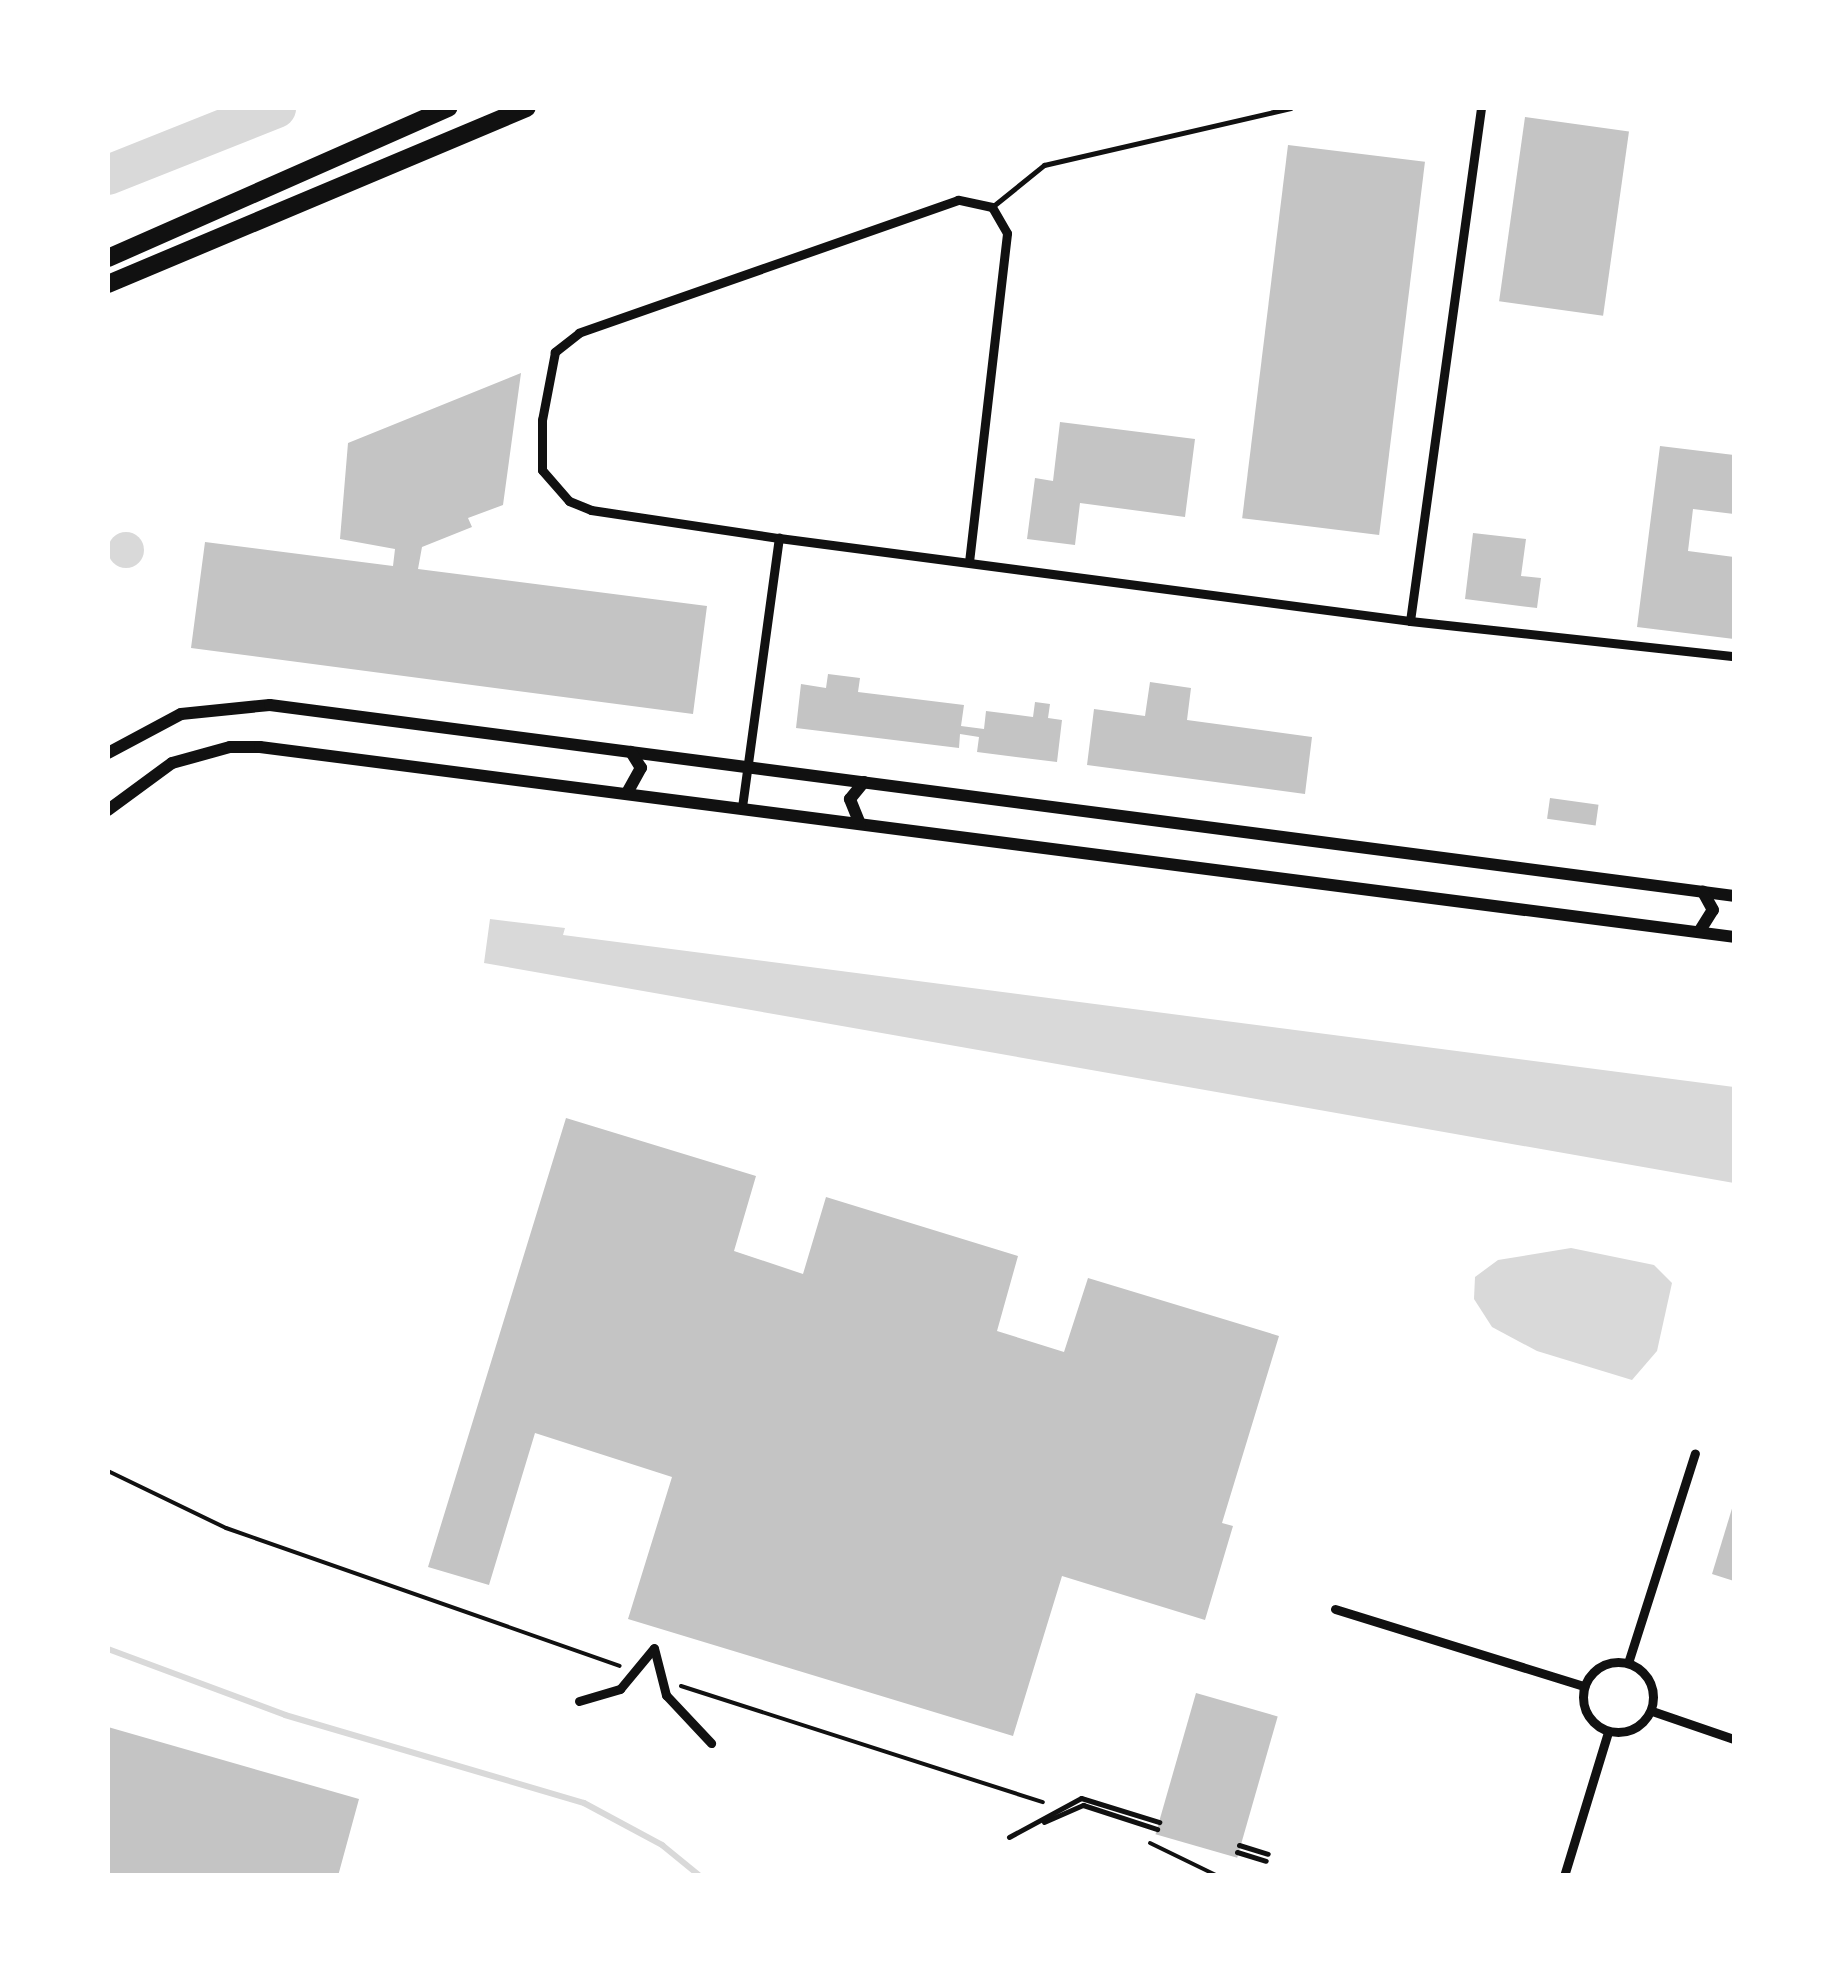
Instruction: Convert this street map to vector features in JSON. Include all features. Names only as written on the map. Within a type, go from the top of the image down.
[{"type":"highway","points":[[108,258],[448,108]]},
{"type":"highway","points":[[108,284],[526,108]]},
{"type":"main road","points":[[108,753],[181,714],[240,705],[747,766],[1734,896]]},
{"type":"main road","points":[[108,810],[172,763],[230,748],[301,750],[1734,937]]},
{"type":"main road","points":[[627,793],[641,768],[631,752]]},
{"type":"main road","points":[[860,824],[849,807],[864,782]]},
{"type":"main road","points":[[1698,932],[1712,910],[1703,892]]},
{"type":"street","points":[[1410,620],[1481,108]]},
{"type":"street","points":[[969,562],[1007,233],[992,207],[958,200],[579,332],[555,352],[539,449],[542,470],[568,502],[779,538],[1410,620],[1734,656]]},
{"type":"street","points":[[742,807],[779,538]]},
{"type":"street","points":[[1628,1663],[1695,1453]]},
{"type":"street","points":[[1335,1608],[1584,1686]]},
{"type":"street","points":[[578,1701],[620,1688],[654,1648],[666,1696],[711,1743]]},
{"type":"street","points":[[1628,1663],[1650,1680],[1652,1711],[1636,1729],[1608,1732],[1586,1714],[1584,1686],[1602,1666],[1628,1663]]},
{"type":"street","points":[[1652,1711],[1734,1738]]},
{"type":"street","points":[[1564,1876],[1608,1732]]},
{"type":"lane","points":[[992,207],[1044,165],[1291,108]]},
{"type":"lane","points":[[1010,1838],[1083,1805],[1158,1826]]},
{"type":"lane","points":[[1238,1849],[1267,1858]]},
{"type":"shaded area","points":[[126,532],[139,537],[144,550],[139,563],[126,568],[113,563],[108,550],[113,537]]},
{"type":"shaded area","points":[[490,919],[565,928],[563,935],[1734,1087],[1734,1183],[484,963]]},
{"type":"shaded area","points":[[1571,1248],[1654,1265],[1672,1283],[1657,1351],[1632,1380],[1537,1351],[1492,1327],[1474,1299],[1475,1277],[1498,1260]]},
{"type":"building","points":[[1525,117],[1629,132],[1603,316],[1499,301]]},
{"type":"building","points":[[1288,145],[1425,162],[1379,535],[1242,518]]},
{"type":"building","points":[[521,373],[503,505],[468,518],[472,527],[422,547],[418,569],[707,606],[693,714],[191,648],[205,542],[393,566],[395,549],[340,539],[348,443]]},
{"type":"building","points":[[1060,422],[1195,439],[1185,517],[1080,503],[1075,545],[1027,539],[1035,478],[1053,481]]},
{"type":"building","points":[[1660,446],[1734,455],[1734,514],[1693,509],[1688,551],[1734,557],[1734,639],[1637,627]]},
{"type":"building","points":[[1473,533],[1526,539],[1521,576],[1541,578],[1537,608],[1465,599]]},
{"type":"building","points":[[828,674],[860,678],[858,692],[964,705],[961,726],[984,729],[986,711],[1033,717],[1035,702],[1050,704],[1048,718],[1062,720],[1057,762],[977,752],[979,737],[960,734],[959,748],[796,728],[801,684],[826,688]]},
{"type":"building","points":[[1150,682],[1191,688],[1187,720],[1312,737],[1305,794],[1087,765],[1094,709],[1145,716]]},
{"type":"building","points":[[1550,798],[1599,805],[1596,826],[1547,819]]},
{"type":"building","points":[[566,1118],[756,1176],[734,1251],[803,1274],[826,1197],[1018,1256],[997,1331],[1064,1352],[1088,1278],[1279,1336],[1222,1523],[1233,1526],[1205,1620],[1062,1576],[1013,1736],[628,1619],[672,1477],[535,1433],[489,1585],[428,1567]]},
{"type":"building","points":[[1734,1502],[1734,1581],[1712,1574]]},
{"type":"building","points":[[1196,1693],[1278,1716],[1237,1858],[1155,1834]]},
{"type":"building","points":[[108,1727],[359,1799],[338,1876],[108,1876]]},
{"type":"waterway","points":[[108,175],[276,108]]},
{"type":"waterway","points":[[108,1649],[285,1715],[584,1803],[662,1845],[700,1876]]}]
